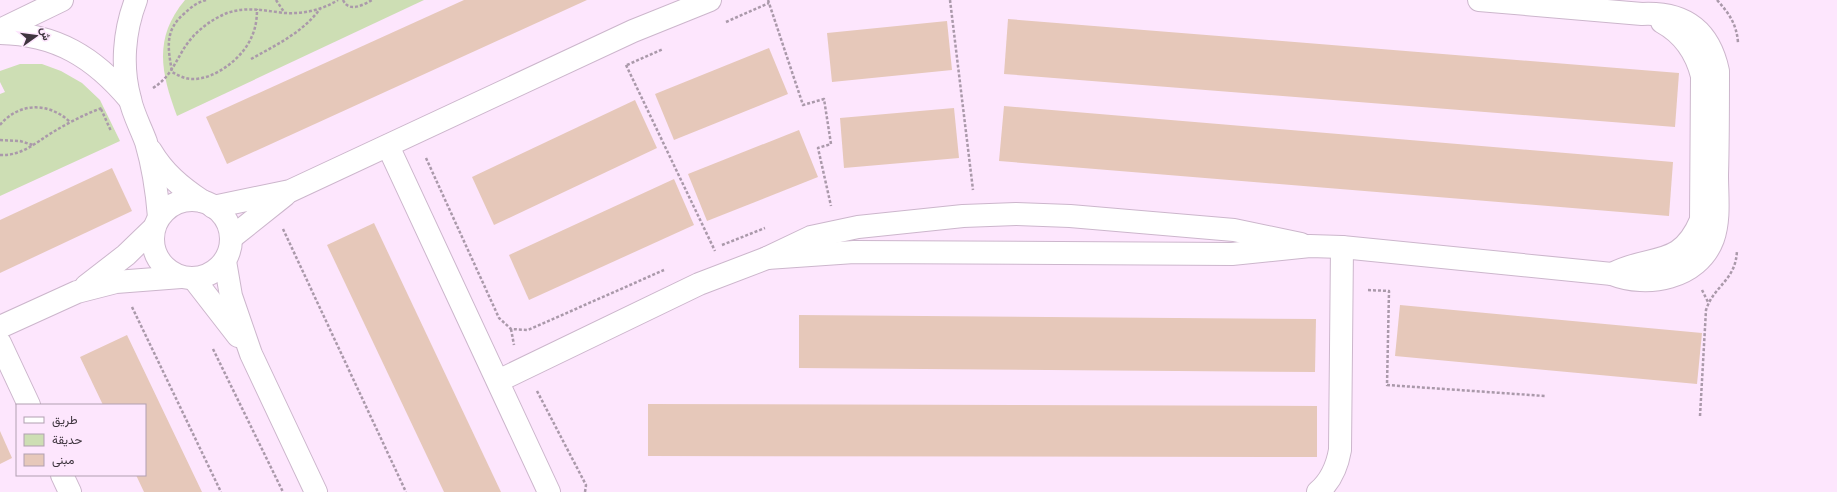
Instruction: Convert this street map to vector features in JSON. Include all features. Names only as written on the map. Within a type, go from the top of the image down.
[{"type":"street","points":[[9,25],[30,0]]},
{"type":"street","points":[[9,25],[62,0]]},
{"type":"street","points":[[0,327],[77,292],[116,282],[205,276],[216,270],[225,261],[231,238],[228,226],[222,215],[208,204],[185,190],[156,160],[146,142],[130,100],[125,68],[126,42],[136,0]]},
{"type":"street","points":[[231,238],[290,191],[633,31],[710,0]]},
{"type":"street","points":[[767,258],[854,252],[1232,254],[1310,246],[1342,247],[1612,274],[1633,265],[1656,261],[1677,253],[1685,247],[1695,234],[1701,220],[1710,147],[1702,76],[1692,50],[1677,32],[1657,19],[1642,14],[1479,0]]},
{"type":"street","points":[[0,33],[18,33],[67,47],[101,69],[130,100]]},
{"type":"street","points":[[146,142],[154,179],[156,223],[152,241],[158,258],[170,272],[187,278],[251,354]]},
{"type":"street","points":[[388,146],[549,492]]},
{"type":"street","points":[[77,292],[126,255],[156,223],[167,208],[178,202],[190,200],[208,204],[290,191]]},
{"type":"street","points":[[498,382],[725,273],[767,258],[811,237],[834,231],[922,219],[1016,214],[1070,216],[1234,230],[1279,238],[1310,246]]},
{"type":"street","points":[[1318,492],[1332,477],[1340,450],[1342,247]]},
{"type":"street","points":[[225,261],[231,296],[251,354],[316,492]]},
{"type":"street","points":[[0,343],[29,404]]},
{"type":"street","points":[[62,476],[70,492]]},
{"type":"path","points":[[172,72],[168,48],[170,30],[180,16],[192,7],[206,0]]},
{"type":"path","points":[[276,0],[284,12]]},
{"type":"path","points":[[0,155],[16,154],[33,146],[70,122],[101,108],[130,100],[144,94],[172,72],[184,49],[196,34],[211,21],[228,13],[247,8],[284,12],[302,12],[320,9],[338,0]]},
{"type":"path","points":[[342,0],[350,7],[356,8],[372,0]]},
{"type":"path","points":[[768,0],[803,105],[824,99],[831,144],[818,148],[832,208]]},
{"type":"path","points":[[950,0],[974,194]]},
{"type":"path","points":[[172,72],[181,77],[192,79],[203,78],[213,74],[235,60],[252,37],[256,23],[257,9]]},
{"type":"path","points":[[251,60],[299,31],[311,21],[320,9]]},
{"type":"path","points":[[626,65],[725,273]]},
{"type":"path","points":[[0,125],[11,116],[34,107],[54,110],[70,122]]},
{"type":"path","points":[[101,108],[113,137]]},
{"type":"path","points":[[0,140],[20,142],[33,146]]},
{"type":"path","points":[[426,158],[499,318],[511,329],[528,330],[670,267]]},
{"type":"path","points":[[272,205],[406,492]]},
{"type":"path","points":[[825,210],[839,207]]},
{"type":"path","points":[[706,252],[772,226]]},
{"type":"path","points":[[1342,288],[1389,290],[1387,385],[1545,396]]},
{"type":"path","points":[[131,305],[222,492]]},
{"type":"path","points":[[511,329],[512,341],[586,485],[585,492]]},
{"type":"green space","points":[[185,0],[424,0],[177,116],[167,85],[163,56],[164,42],[168,28],[175,14]]},
{"type":"green space","points":[[20,64],[42,64],[61,71],[82,83],[100,100],[120,141],[0,196],[0,94],[5,92],[0,82],[0,71]]},
{"type":"building","points":[[464,0],[587,0],[227,164],[206,117]]},
{"type":"building","points":[[1008,19],[1679,73],[1675,127],[1004,74]]},
{"type":"building","points":[[947,21],[952,70],[832,82],[827,33]]},
{"type":"building","points":[[769,48],[788,94],[674,140],[655,94]]},
{"type":"building","points":[[635,100],[657,148],[494,225],[472,177]]},
{"type":"building","points":[[1004,106],[1673,162],[1669,216],[999,161]]},
{"type":"building","points":[[954,108],[959,158],[844,168],[840,118]]},
{"type":"building","points":[[799,130],[818,177],[707,221],[688,174]]},
{"type":"building","points":[[112,168],[132,211],[0,273],[0,220]]},
{"type":"building","points":[[674,179],[694,225],[529,300],[509,255]]},
{"type":"building","points":[[374,223],[501,492],[444,492],[327,245]]},
{"type":"building","points":[[1400,305],[1702,333],[1697,384],[1395,356]]},
{"type":"building","points":[[799,315],[1316,319],[1315,372],[799,368]]},
{"type":"building","points":[[127,335],[202,492],[144,492],[136,476],[146,476],[146,404],[103,404],[80,357]]},
{"type":"building","points":[[648,404],[1317,406],[1317,457],[648,456]]},
{"type":"building","points":[[0,431],[12,458],[0,464]]}]
